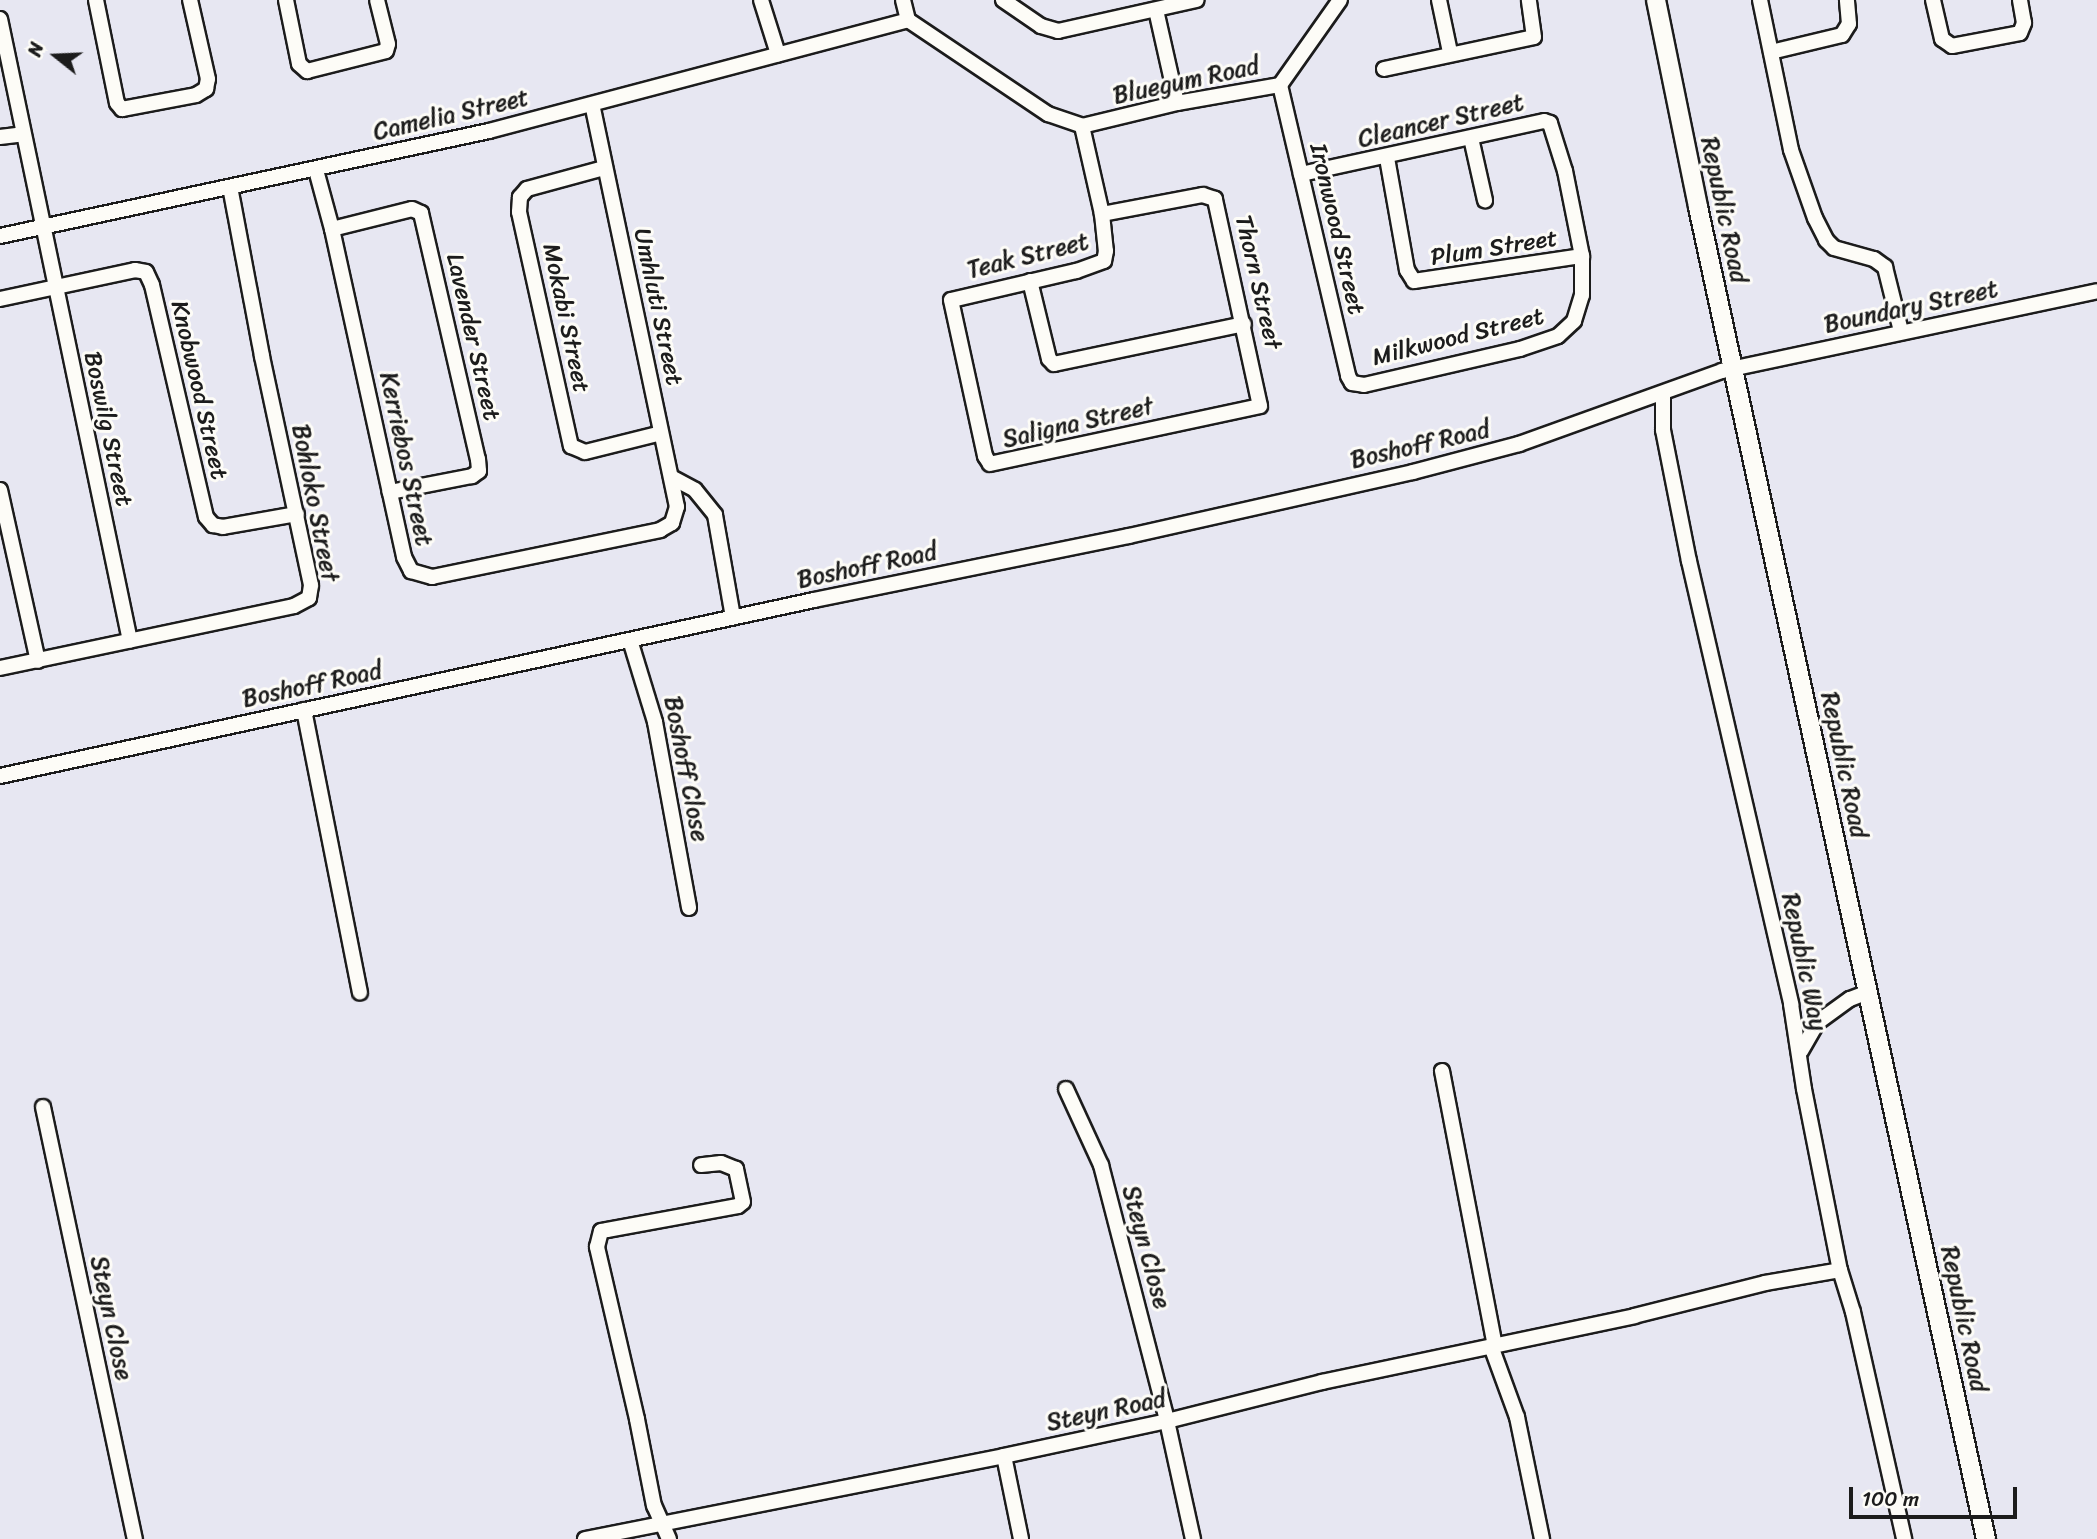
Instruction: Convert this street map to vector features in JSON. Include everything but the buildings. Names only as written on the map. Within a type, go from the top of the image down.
[{"type":"street","points":[[96,0],[117,103],[122,109],[196,95],[206,89],[208,79],[190,0]]},
{"type":"street","points":[[286,0],[299,64],[307,71],[386,51],[388,44],[377,0]]},
{"type":"street","points":[[761,0],[778,54]]},
{"type":"street","points":[[903,0],[908,20],[1048,114],[1082,126]]},
{"type":"street","points":[[1003,0],[1041,26],[1058,31],[1197,0]]},
{"type":"street","name":"Bluegum Road","points":[[1082,126],[1177,103],[1280,85],[1339,0]]},
{"type":"street","points":[[1439,0],[1450,52]]},
{"type":"street","points":[[1384,69],[1535,35],[1529,0]]},
{"type":"street","name":"Republic Road","points":[[1656,0],[1986,1539]]},
{"type":"street","points":[[1760,0],[1791,150],[1815,218],[1826,240],[1835,248],[1874,259],[1885,267],[1901,331]]},
{"type":"street","points":[[1771,52],[1842,35],[1849,24],[1847,0]]},
{"type":"street","points":[[1933,0],[1942,39],[1947,45],[1954,46],[2020,33],[2024,23],[2020,0]]},
{"type":"street","points":[[1156,10],[1177,103]]},
{"type":"street","name":"Boswilg Street","points":[[0,19],[130,641]]},
{"type":"street","name":"Camelia Street","points":[[0,236],[316,170],[592,105],[908,20]]},
{"type":"street","name":"Ironwood Street","points":[[1280,85],[1348,376],[1352,383]]},
{"type":"street","name":"Umhluti Street","points":[[592,105],[671,477],[677,507],[675,519]]},
{"type":"street","name":"Cleancer Street","points":[[1301,174],[1548,122]]},
{"type":"street","name":"Milkwood Street","points":[[1352,383],[1364,385],[1520,349],[1558,336],[1574,321],[1580,305],[1582,256],[1560,150],[1554,129],[1548,122]]},
{"type":"street","name":"Teak Street","points":[[951,300],[1103,262],[1106,251],[1101,214],[1082,126]]},
{"type":"street","points":[[0,137],[23,134]]},
{"type":"street","points":[[1471,138],[1485,200]]},
{"type":"street","name":"Plum Street","points":[[1387,158],[1407,270],[1413,280],[1420,282],[1582,256]]},
{"type":"street","name":"Mokabi Street","points":[[604,168],[527,189],[517,206],[571,446],[585,452],[661,432]]},
{"type":"street","name":"Kerriebos Street","points":[[316,170],[332,229],[407,565],[423,576],[660,530],[675,519]]},
{"type":"street","name":"Bohloko Street","points":[[0,668],[294,606],[307,601],[312,584],[262,356],[230,187]]},
{"type":"street","name":"Thorn Street","points":[[1101,214],[1200,195],[1213,197],[1244,324],[1260,407]]},
{"type":"street","name":"Lavender Street","points":[[332,229],[412,209],[421,213],[478,458],[479,471],[472,476],[390,492]]},
{"type":"street","name":"Knobwood Street","points":[[54,287],[135,270],[147,273],[205,517],[213,525],[223,527],[297,514]]},
{"type":"street","points":[[1030,281],[1049,359],[1054,363],[1244,324]]},
{"type":"street","points":[[0,299],[54,287]]},
{"type":"street","name":"Boundary Street","points":[[1734,368],[2097,291]]},
{"type":"street","name":"Saligna Street","points":[[951,300],[985,456],[990,464],[1260,407]]},
{"type":"street","name":"Boshoff Road","points":[[0,776],[733,617],[1129,536],[1440,466],[1519,444],[1734,368]]},
{"type":"street","name":"Republic Way","points":[[1663,393],[1664,430],[1672,478],[1800,1053],[1807,1103],[1840,1270],[1853,1312],[1904,1539]]},
{"type":"street","points":[[671,477],[695,490],[715,515],[733,617]]},
{"type":"street","points":[[0,490],[38,661]]},
{"type":"street","name":"Boshoff Close","points":[[630,639],[655,722],[689,908]]},
{"type":"street","points":[[304,710],[360,993]]},
{"type":"street","points":[[1800,1053],[1818,1022],[1850,999],[1868,992]]},
{"type":"street","points":[[1442,1071],[1493,1346],[1517,1417],[1542,1539]]},
{"type":"street","name":"Steyn Close","points":[[1066,1089],[1101,1165],[1167,1421],[1193,1539]]},
{"type":"street","name":"Steyn Close","points":[[43,1107],[135,1539]]},
{"type":"street","points":[[669,1539],[653,1506],[637,1419],[597,1247],[601,1231],[738,1206],[743,1202],[736,1169],[721,1163],[701,1165]]},
{"type":"street","name":"Steyn Road","points":[[586,1539],[1004,1456],[1167,1421],[1322,1382],[1634,1317],[1802,1275],[1840,1270]]},
{"type":"street","points":[[1004,1456],[1021,1539]]}]
